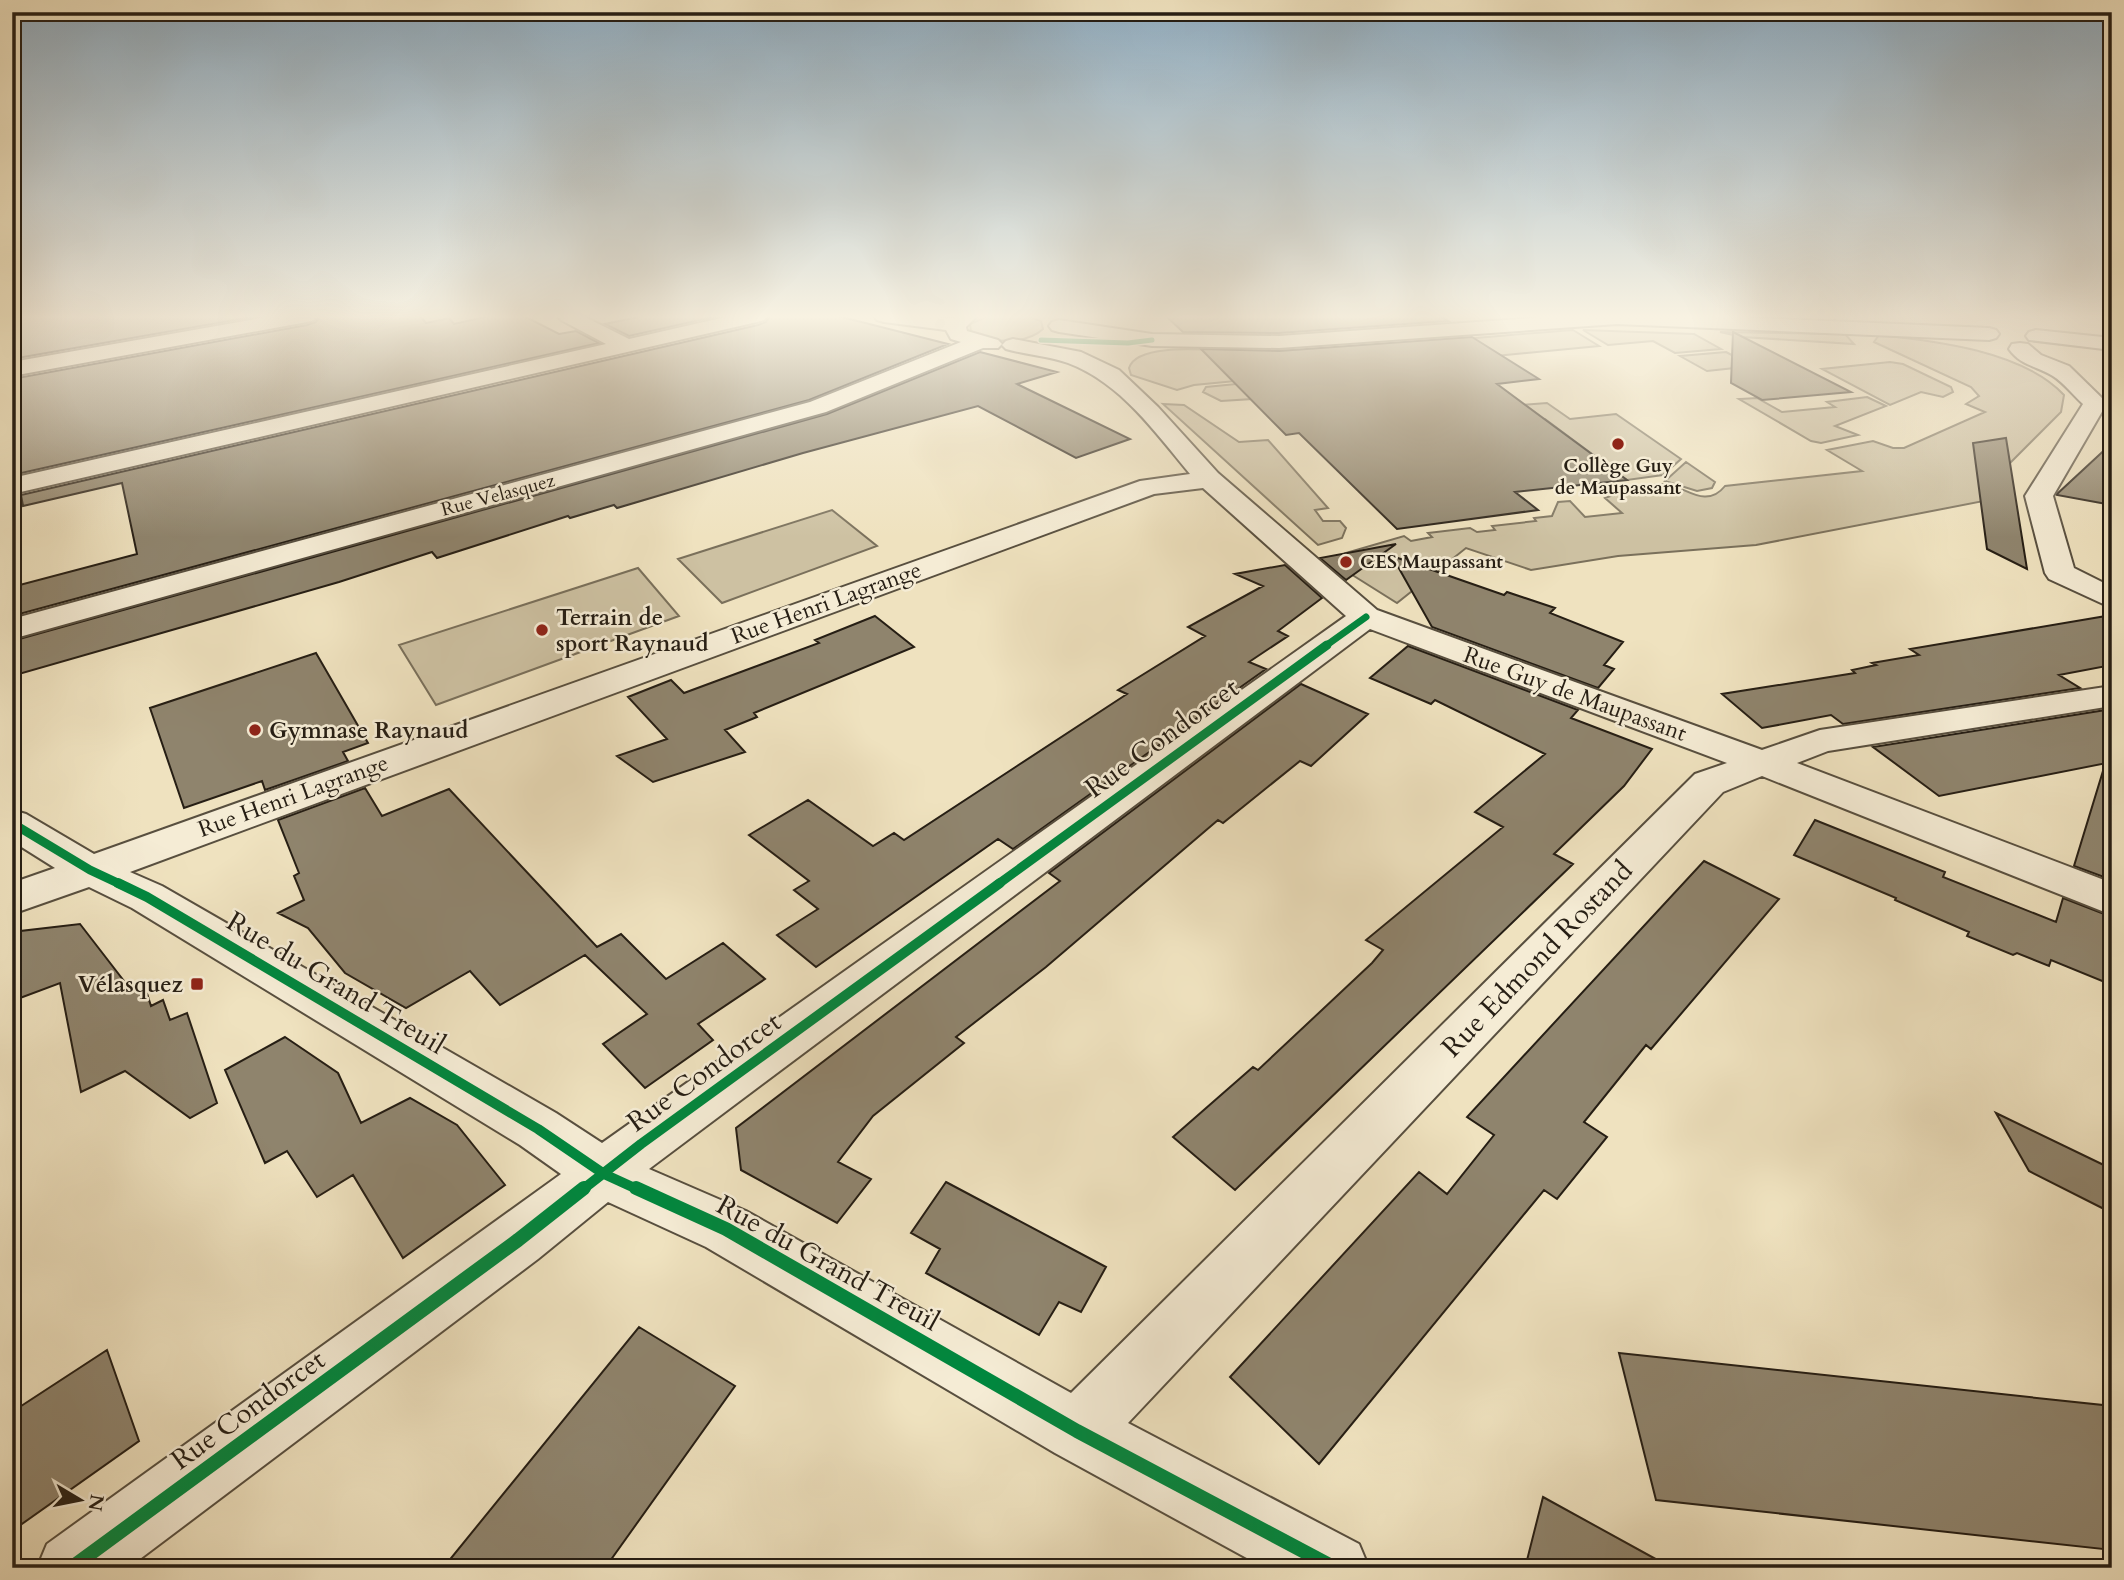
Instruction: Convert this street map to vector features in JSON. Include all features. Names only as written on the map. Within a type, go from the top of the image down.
[{"type":"street","points":[[12,486],[431,390]]},
{"type":"street","name":"Rue Velasquez","points":[[12,629],[818,407],[861,390]]},
{"type":"street","name":"Rue Guy de Maupassant","points":[[1134,390],[1150,412],[1209,479],[1366,617],[1760,762],[2112,900]]},
{"type":"street","points":[[2079,390],[2095,403],[2039,496],[2060,573],[2112,599]]},
{"type":"street","name":"Rue Henri Lagrange","points":[[12,899],[1149,487],[1209,479]]},
{"type":"street","name":"Rue Condorcet","points":[[72,1568],[604,1174],[1366,617]]},
{"type":"street","name":"Rue Edmond Rostand","points":[[1077,1431],[1709,783],[1820,741],[2112,696]]},
{"type":"street","name":"Rue du Grand Treuil","points":[[12,823],[90,870],[148,897],[538,1129],[604,1174],[726,1229],[1077,1431],[1335,1568]]},
{"type":"shaded area","points":[[1204,390],[1249,390],[1252,399],[1221,401],[1203,392]]},
{"type":"shaded area","points":[[1861,390],[1952,390],[1953,392],[1943,397],[1921,392],[1890,405]]},
{"type":"shaded area","points":[[1973,390],[2058,390],[2064,395],[2061,412],[1998,475],[1989,500],[1756,545],[1618,556],[1531,570],[1466,548],[1397,603],[1346,571],[1362,567],[1346,553],[1404,536],[1411,541],[1432,537],[1428,533],[1470,528],[1477,532],[1495,530],[1492,526],[1536,521],[1534,518],[1552,516],[1558,502],[1570,501],[1585,517],[1622,513],[1605,498],[1649,486],[1671,485],[1694,494],[1710,496],[1725,486],[1862,471],[1827,450],[1873,441],[1893,448],[1904,448],[1985,412],[1966,404],[1979,396]]},
{"type":"shaded area","points":[[1867,397],[1886,406],[1835,426],[1858,435],[1821,443],[1811,441],[1739,399],[1757,398],[1782,412],[1835,407],[1827,402]]},
{"type":"shaded area","points":[[1547,403],[1570,419],[1616,414],[1681,459],[1663,475],[1627,480],[1545,419],[1516,422],[1497,407]]},
{"type":"shaded area","points":[[1163,404],[1184,405],[1239,442],[1268,440],[1328,508],[1315,510],[1323,521],[1340,521],[1346,528],[1342,538],[1318,545]]},
{"type":"shaded area","points":[[1686,462],[1715,482],[1712,488],[1697,491],[1665,481]]},
{"type":"shaded area","points":[[832,510],[877,546],[722,603],[678,559]]},
{"type":"shaded area","name":"Terrain de sport Raynaud","points":[[638,568],[679,616],[436,705],[399,645]]},
{"type":"building","points":[[12,390],[391,390],[17,474],[12,442]]},
{"type":"building","points":[[477,390],[834,390],[809,400],[12,616],[12,587],[137,554],[122,483],[23,506],[21,495]]},
{"type":"building","points":[[887,390],[1029,390],[1130,439],[1076,458],[978,406],[803,453],[617,508],[614,505],[570,518],[568,516],[437,558],[432,552],[339,582],[12,676],[12,641],[827,414]]},
{"type":"building","points":[[1241,390],[1505,390],[1627,480],[1515,492],[1538,510],[1397,529],[1299,433],[1286,435]]},
{"type":"building","points":[[1743,390],[1847,390],[1851,392],[1762,400]]},
{"type":"building","points":[[2006,438],[2027,569],[1987,549],[1973,443]]},
{"type":"building","points":[[2112,443],[2112,505],[2057,495],[2057,494]]},
{"type":"building","points":[[1396,544],[1346,580],[1320,558]]},
{"type":"building","points":[[1392,556],[1504,595],[1507,592],[1555,608],[1550,613],[1623,642],[1604,665],[1614,669],[1598,688],[1432,627]]},
{"type":"building","points":[[1285,565],[1322,598],[1278,631],[1288,636],[1249,662],[1266,669],[1013,849],[998,839],[816,967],[777,935],[818,909],[794,890],[809,881],[749,835],[808,800],[873,846],[894,833],[904,840],[1127,694],[1118,690],[1205,636],[1188,627],[1263,586],[1235,574]]},
{"type":"building","points":[[2112,615],[2112,665],[2059,675],[2080,688],[1843,724],[1831,715],[1762,728],[1722,694],[1855,673],[1852,670],[1876,665],[1872,663],[1919,655],[1910,649]]},
{"type":"building","points":[[875,616],[914,647],[754,713],[757,717],[725,730],[745,752],[653,782],[617,756],[667,739],[628,697],[671,680],[684,693],[819,643],[815,640]]},
{"type":"building","points":[[1408,646],[1578,710],[1571,718],[1652,749],[1624,786],[1554,854],[1573,864],[1235,1190],[1173,1137],[1253,1067],[1258,1070],[1372,963],[1383,950],[1366,940],[1503,827],[1475,812],[1545,754],[1435,700],[1431,704],[1370,678]]},
{"type":"building","points":[[316,653],[368,743],[343,752],[348,761],[265,790],[262,781],[184,808],[150,708]]},
{"type":"building","points":[[1301,684],[1368,714],[1311,766],[1300,761],[1223,823],[1218,820],[1046,967],[956,1037],[964,1043],[873,1116],[838,1162],[871,1179],[837,1223],[741,1170],[736,1128],[1060,881],[1049,873]]},
{"type":"building","points":[[2112,709],[2112,762],[1939,796],[1873,747]]},
{"type":"building","points":[[2103,771],[2112,773],[2112,880],[2074,866]]},
{"type":"building","points":[[365,788],[382,816],[449,789],[597,947],[621,934],[666,979],[723,943],[765,979],[698,1024],[713,1040],[645,1088],[603,1044],[647,1014],[585,955],[500,1005],[470,971],[406,1008],[345,973],[308,928],[278,913],[304,900],[294,876],[299,873],[278,820]]},
{"type":"building","points":[[1815,820],[1945,872],[1943,877],[2056,922],[2063,898],[2112,917],[2112,985],[2051,960],[2049,966],[2017,953],[2013,955],[1967,936],[1969,932],[1895,900],[1896,898],[1794,855]]},
{"type":"building","points":[[1704,861],[1779,899],[1651,1049],[1646,1045],[1584,1122],[1607,1137],[1557,1199],[1544,1190],[1319,1464],[1230,1377],[1419,1172],[1447,1194],[1494,1135],[1467,1117]]},
{"type":"building","points":[[80,924],[131,990],[144,984],[151,1006],[163,1000],[170,1020],[187,1013],[217,1103],[190,1118],[125,1071],[81,1092],[60,983],[12,1001],[12,932]]},
{"type":"building","points":[[285,1037],[338,1073],[361,1123],[410,1098],[457,1125],[505,1185],[403,1258],[353,1175],[317,1197],[287,1151],[265,1163],[225,1070]]},
{"type":"building","points":[[1996,1113],[2112,1169],[2112,1213],[2029,1171]]},
{"type":"building","points":[[946,1182],[1106,1267],[1081,1312],[1059,1302],[1039,1335],[926,1273],[940,1249],[911,1233]]},
{"type":"building","points":[[639,1327],[735,1386],[605,1568],[443,1568]]},
{"type":"building","points":[[107,1350],[139,1441],[12,1531],[12,1412]]},
{"type":"building","points":[[1619,1353],[2112,1406],[2112,1550],[1656,1500]]},
{"type":"building","points":[[1543,1497],[1672,1568],[1525,1568]]},
{"type":"cycle path","points":[[71,1568],[518,1240],[641,1144],[1366,617]]},
{"type":"cycle path","points":[[12,823],[90,870],[147,897],[538,1129],[604,1174],[726,1229],[1077,1431],[1335,1568]]},
{"type":"place","name":"Collège Guy de Maupassant","points":[[1618,444]]},
{"type":"place","name":"CES Maupassant","points":[[1346,562]]},
{"type":"place","name":"Terrain de sport Raynaud","points":[[542,630]]},
{"type":"place","name":"Gymnase Raynaud","points":[[255,730]]},
{"type":"place","name":"Vélasquez","points":[[197,984]]}]
